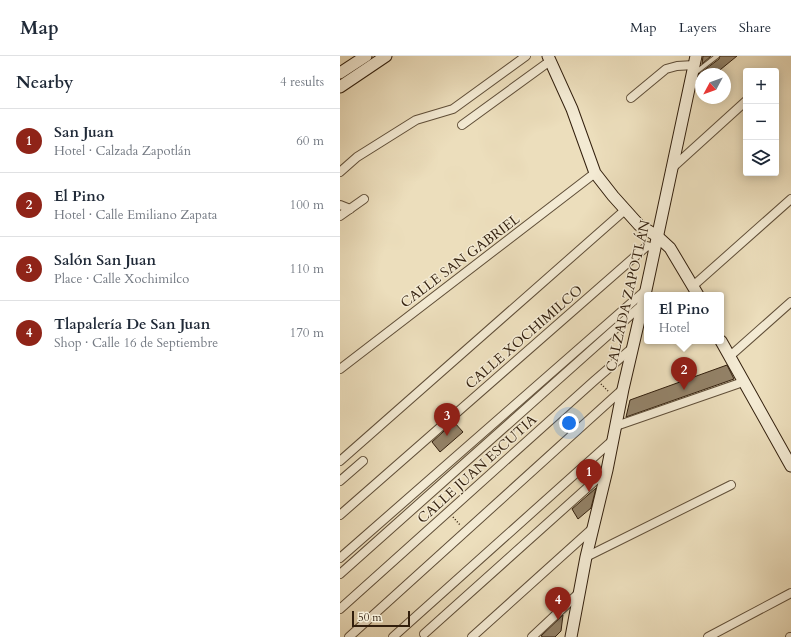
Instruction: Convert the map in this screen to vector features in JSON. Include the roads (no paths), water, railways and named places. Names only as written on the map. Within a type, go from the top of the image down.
[{"type":"street","points":[[340,74],[366,56]]},
{"type":"street","points":[[340,87],[386,56]]},
{"type":"street","points":[[340,172],[357,156],[416,120],[453,109],[526,56]]},
{"type":"street","points":[[462,125],[549,58],[572,109],[595,173],[639,225],[657,236],[670,248],[696,291],[791,199]]},
{"type":"street","points":[[631,98],[666,69],[677,66],[694,66]]},
{"type":"street","name":"CALZADA ZAPOTLÁN","points":[[646,290],[694,66]]},
{"type":"street","points":[[671,169],[743,104]]},
{"type":"street","name":"CALLE SAN GABRIEL","points":[[340,369],[595,173]]},
{"type":"street","points":[[340,216],[364,199]]},
{"type":"street","points":[[340,205],[350,209]]},
{"type":"street","points":[[340,461],[625,210]]},
{"type":"street","name":"CALLE XOCHIMILCO","points":[[342,511],[647,246],[654,248]]},
{"type":"street","points":[[340,558],[646,290]]},
{"type":"street","name":"CALZADA ZAPOTLÁN","points":[[571,637],[586,557],[607,470],[631,349],[644,297]]},
{"type":"street","points":[[729,358],[791,302]]},
{"type":"street","points":[[340,574],[642,304]]},
{"type":"street","points":[[722,344],[791,466]]},
{"type":"street","name":"CALLE JUAN ESCUTIA","points":[[340,609],[631,349]]},
{"type":"street","points":[[616,426],[743,382]]},
{"type":"street","points":[[350,637],[623,389]]},
{"type":"street","points":[[393,637],[613,440]]},
{"type":"street","points":[[340,481],[363,461]]},
{"type":"street","points":[[424,634],[607,470]]},
{"type":"street","points":[[586,557],[731,485]]},
{"type":"street","points":[[472,637],[594,527]]},
{"type":"street","points":[[532,637],[580,592]]},
{"type":"street","points":[[708,637],[791,593]]},
{"type":"lane","points":[[694,66],[717,56]]},
{"type":"place","name":"El Pino","points":[[684,390]]},
{"type":"place","name":"Salón San Juan","points":[[447,436]]},
{"type":"place","name":"San Juan","points":[[589,492]]},
{"type":"place","name":"Tlapalería De San Juan","points":[[558,620]]}]
